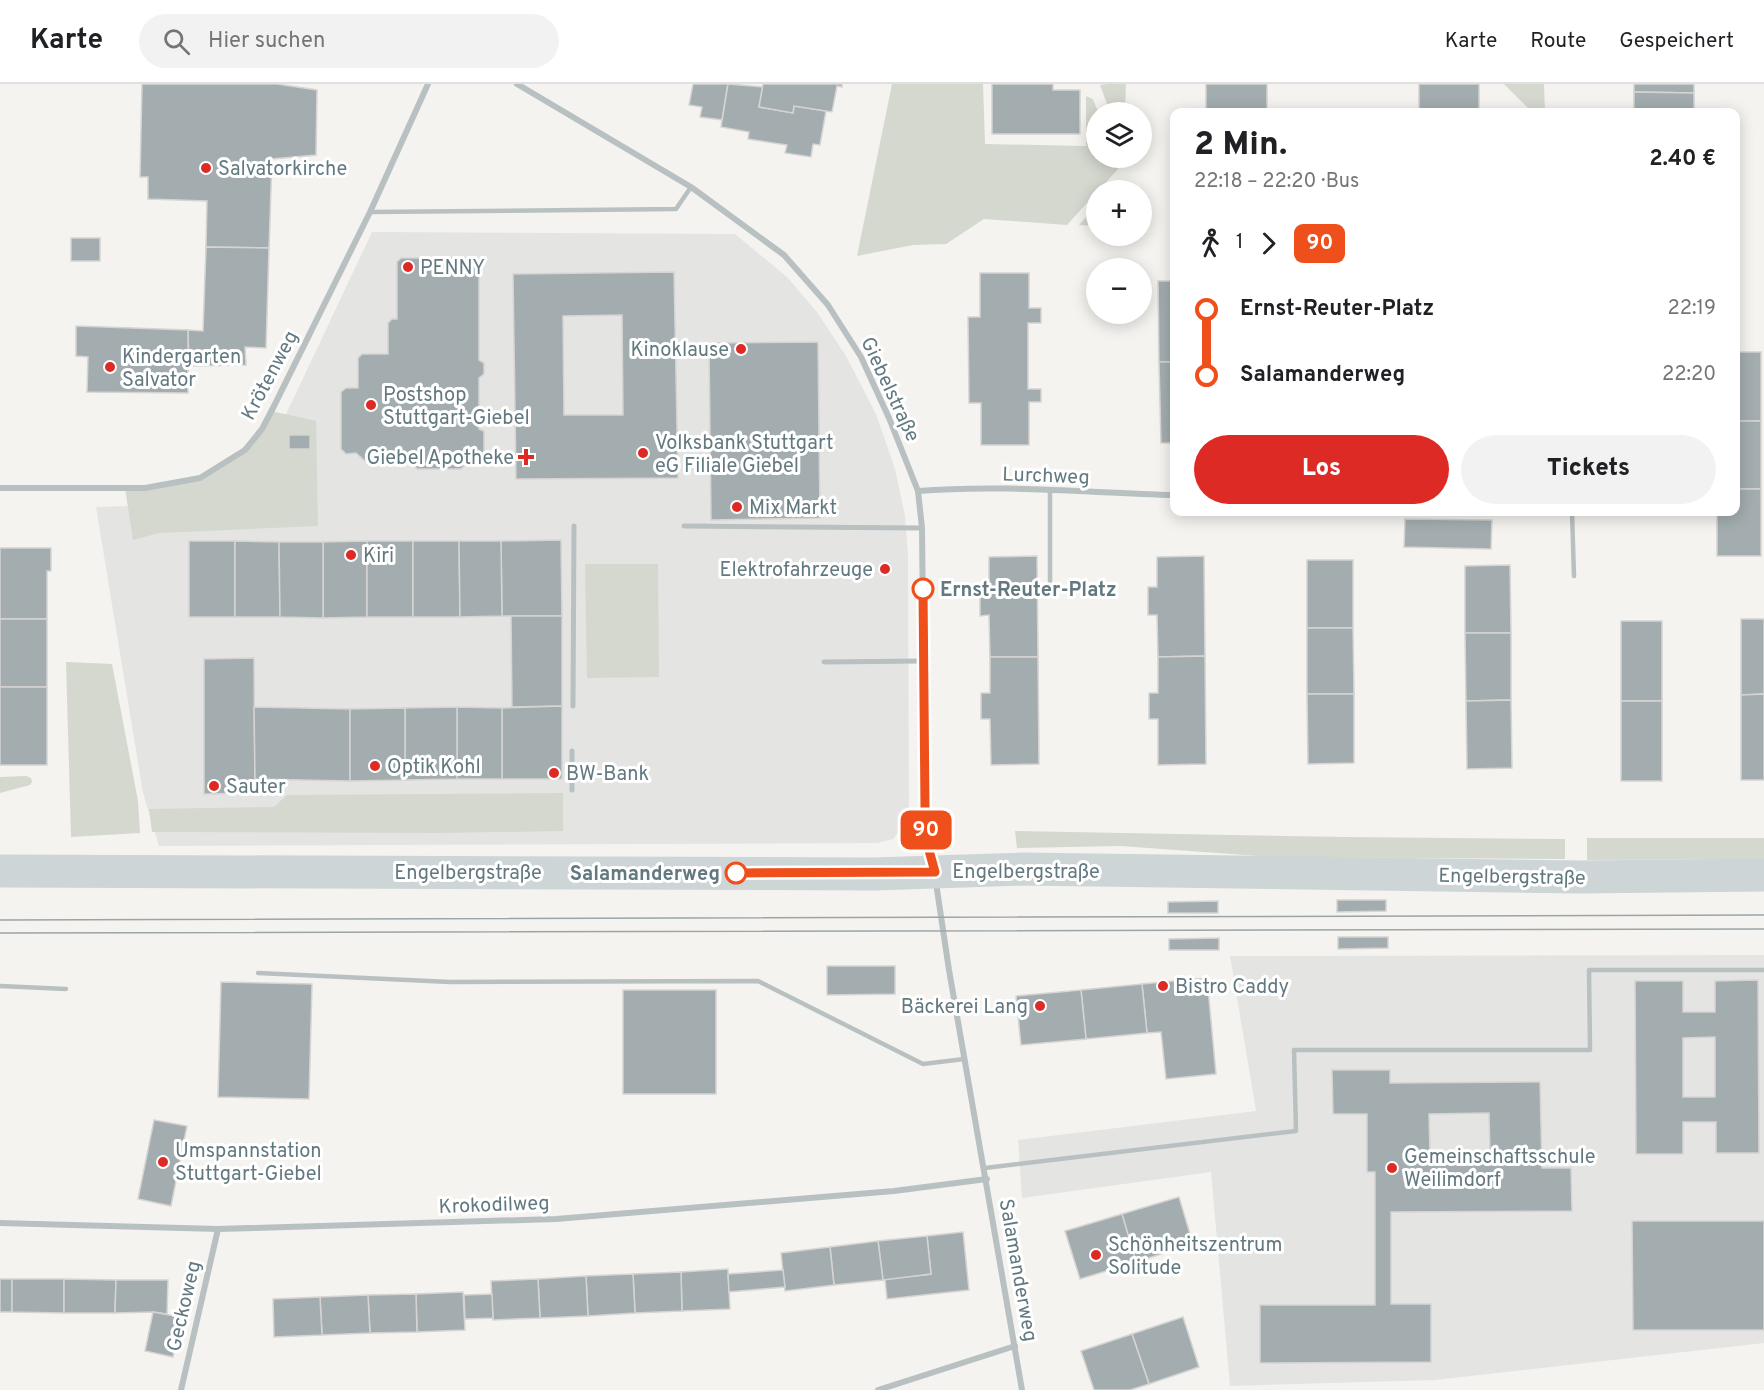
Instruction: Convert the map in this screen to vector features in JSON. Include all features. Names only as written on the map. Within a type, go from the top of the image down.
[{"type":"main road","name":"Engelbergstraße","points":[[0,871],[874,874],[1022,869],[1581,877],[1764,875]]},
{"type":"street","name":"Krötenweg","points":[[0,488],[145,488],[200,478],[245,450],[262,429],[274,406],[370,212],[428,84]]},
{"type":"street","name":"Giebelstraße","points":[[517,84],[691,187],[784,255],[828,305],[861,357],[890,418],[918,491],[922,528],[927,843],[935,872]]},
{"type":"street","name":"Lurchweg","points":[[918,491],[943,489],[1050,490],[1170,495]]},
{"type":"street","points":[[573,706],[574,526]]},
{"type":"street","points":[[684,526],[922,528]]},
{"type":"street","points":[[824,662],[923,661]]},
{"type":"street","points":[[572,751],[572,790]]},
{"type":"street","name":"Salamanderweg","points":[[935,872],[964,1059],[987,1179],[1022,1390]]},
{"type":"street","name":"Krokodilweg","points":[[0,1223],[218,1229],[556,1219],[894,1191],[987,1179]]},
{"type":"street","name":"Geckoweg","points":[[181,1390],[218,1229]]},
{"type":"street","points":[[878,1390],[1015,1346]]},
{"type":"lane","points":[[370,212],[676,209],[691,187]]},
{"type":"lane","points":[[1050,490],[1050,582]]},
{"type":"lane","points":[[1572,516],[1574,576]]},
{"type":"lane","points":[[985,1168],[1296,1131],[1294,1050],[1590,1050],[1589,970],[1764,970]]},
{"type":"lane","points":[[258,973],[450,982],[758,981],[923,1065],[964,1059]]},
{"type":"lane","points":[[0,986],[66,989]]},
{"type":"shaded area","points":[[892,84],[983,84],[985,144],[1086,146],[1086,168],[1118,169],[1108,180],[1086,180],[1086,204],[1067,225],[984,219],[946,244],[913,245],[857,256]]},
{"type":"shaded area","points":[[1126,84],[1125,102],[1106,102],[1100,85]]},
{"type":"shaded area","points":[[1504,84],[1544,84],[1545,108],[1528,108]]},
{"type":"shaded area","points":[[1086,96],[1094,102],[1086,102]]},
{"type":"shaded area","points":[[1086,217],[1086,225],[1079,225]]},
{"type":"shaded area","points":[[372,232],[735,234],[787,277],[817,312],[846,356],[876,414],[895,469],[905,516],[908,555],[909,819],[893,839],[877,843],[159,846],[143,793],[96,507],[158,505],[280,427]]},
{"type":"shaded area","points":[[271,411],[316,421],[318,526],[159,533],[133,540],[125,488],[192,480],[245,450]]},
{"type":"shaded area","points":[[585,564],[658,564],[659,677],[587,678]]},
{"type":"shaded area","points":[[66,662],[112,664],[138,801],[140,833],[71,837]]},
{"type":"shaded area","points":[[26,776],[31,778],[30,785],[0,793],[0,777]]},
{"type":"shaded area","points":[[563,793],[563,831],[152,832],[149,809],[274,807],[287,795]]},
{"type":"shaded area","points":[[1015,831],[1565,839],[1565,859],[1272,857],[1121,846],[1017,848]]},
{"type":"shaded area","points":[[1587,838],[1764,838],[1764,859],[1587,860]]},
{"type":"shaded area","name":"Gemeinschaftsschule Weilimdorf","points":[[1764,955],[1764,1343],[1435,1380],[1230,1386],[1211,1172],[1022,1198],[1018,1140],[1256,1111],[1230,956]]},
{"type":"building","name":"Salvatorkirche","points":[[142,84],[277,84],[317,90],[316,155],[272,159],[269,248],[206,247],[207,201],[148,199],[148,177],[140,177]]},
{"type":"building","points":[[693,84],[728,84],[722,120],[700,117],[702,107],[689,105]]},
{"type":"building","points":[[728,84],[763,87],[759,107],[793,113],[794,106],[826,111],[820,145],[813,144],[811,157],[785,153],[787,145],[748,139],[749,132],[721,127]]},
{"type":"building","points":[[763,84],[842,84],[842,87],[837,86],[832,112],[794,106],[793,113],[759,107]]},
{"type":"building","points":[[992,84],[1053,84],[1053,90],[1080,90],[1080,134],[992,134]]},
{"type":"building","points":[[1206,84],[1267,84],[1267,108],[1206,108]]},
{"type":"building","points":[[1419,84],[1479,84],[1479,108],[1419,108]]},
{"type":"building","points":[[1634,84],[1694,84],[1694,93],[1634,92]]},
{"type":"building","points":[[1634,92],[1694,93],[1694,108],[1634,108]]},
{"type":"building","points":[[71,238],[100,238],[100,261],[71,261]]},
{"type":"building","points":[[206,247],[269,248],[266,348],[245,347],[246,365],[189,366],[188,330],[203,331]]},
{"type":"building","points":[[401,258],[476,258],[479,263],[479,360],[484,363],[484,374],[479,378],[479,429],[484,431],[484,459],[481,463],[467,463],[461,469],[417,469],[413,464],[413,456],[398,456],[393,462],[365,461],[356,453],[346,454],[341,449],[341,392],[346,388],[358,388],[358,358],[362,354],[388,354],[388,323],[392,319],[397,319],[397,262]]},
{"type":"building","points":[[674,272],[678,478],[516,479],[513,274]],"holes":[[[622,315],[623,415],[564,415],[563,316]]]},
{"type":"building","points":[[980,273],[1029,273],[1029,308],[1041,308],[1041,323],[1028,323],[1028,389],[1041,389],[1041,402],[1029,402],[1029,445],[981,445],[981,403],[969,403],[968,317],[980,317]]},
{"type":"building","points":[[1158,281],[1170,281],[1170,362],[1159,362]]},
{"type":"building","points":[[76,326],[188,330],[188,393],[87,392],[88,357],[76,356]]},
{"type":"building","points":[[818,342],[820,518],[711,520],[709,343]]},
{"type":"building","points":[[1740,352],[1761,352],[1761,421],[1740,421]]},
{"type":"building","points":[[1159,362],[1170,362],[1170,443],[1161,443]]},
{"type":"building","points":[[1740,421],[1761,421],[1761,489],[1740,489]]},
{"type":"building","points":[[289,435],[310,435],[310,449],[289,449]]},
{"type":"building","points":[[1740,489],[1761,489],[1761,556],[1717,556],[1717,516],[1740,516]]},
{"type":"building","points":[[1405,519],[1492,520],[1491,549],[1404,547]]},
{"type":"building","points":[[561,540],[562,616],[502,616],[501,541]]},
{"type":"building","points":[[189,541],[235,541],[235,617],[189,617]]},
{"type":"building","points":[[235,541],[279,542],[280,617],[235,617]]},
{"type":"building","points":[[367,541],[367,617],[323,618],[323,542]]},
{"type":"building","points":[[367,541],[413,541],[413,617],[367,617]]},
{"type":"building","points":[[413,541],[459,541],[460,617],[413,617]]},
{"type":"building","points":[[459,541],[501,541],[502,616],[460,617]]},
{"type":"building","points":[[279,542],[323,542],[323,618],[280,617]]},
{"type":"building","points":[[0,548],[51,548],[51,571],[47,571],[47,619],[0,619]]},
{"type":"building","points":[[1037,556],[1038,657],[990,657],[989,615],[980,616],[980,587],[989,587],[989,557]]},
{"type":"building","points":[[1204,556],[1205,656],[1158,657],[1157,615],[1148,615],[1148,587],[1157,587],[1157,557]]},
{"type":"building","points":[[1307,560],[1353,560],[1353,628],[1307,628]]},
{"type":"building","points":[[1510,565],[1511,633],[1465,633],[1465,566]]},
{"type":"building","points":[[511,616],[562,616],[562,706],[512,707]]},
{"type":"building","points":[[0,619],[47,619],[47,687],[0,687]]},
{"type":"building","points":[[1741,619],[1764,619],[1764,694],[1741,695]]},
{"type":"building","points":[[1621,621],[1662,621],[1662,701],[1621,701]]},
{"type":"building","points":[[1307,628],[1353,628],[1354,694],[1307,694]]},
{"type":"building","points":[[1465,633],[1511,633],[1511,700],[1466,701]]},
{"type":"building","points":[[1205,656],[1206,764],[1158,765],[1158,719],[1149,719],[1149,693],[1158,693],[1158,657]]},
{"type":"building","points":[[990,657],[1038,657],[1039,764],[991,765],[990,719],[981,719],[981,693],[990,693]]},
{"type":"building","points":[[254,658],[255,793],[204,794],[204,659]]},
{"type":"building","points":[[0,687],[47,687],[47,765],[0,765]]},
{"type":"building","points":[[1307,694],[1354,694],[1354,763],[1308,764]]},
{"type":"building","points":[[1764,694],[1764,780],[1741,780],[1741,695]]},
{"type":"building","points":[[1511,700],[1512,768],[1467,769],[1466,701]]},
{"type":"building","points":[[1621,701],[1662,701],[1662,781],[1621,781]]},
{"type":"building","points":[[562,706],[562,779],[502,779],[502,708]]},
{"type":"building","points":[[254,707],[350,709],[350,781],[255,779]]},
{"type":"building","points":[[457,707],[502,708],[502,779],[457,779]]},
{"type":"building","points":[[457,707],[457,779],[405,780],[405,708]]},
{"type":"building","points":[[405,708],[405,780],[350,781],[350,709]]},
{"type":"building","points":[[1337,900],[1386,900],[1386,911],[1337,912]]},
{"type":"building","points":[[1218,901],[1218,913],[1168,913],[1168,902]]},
{"type":"building","points":[[1338,937],[1388,937],[1388,948],[1338,949]]},
{"type":"building","points":[[1219,938],[1219,950],[1169,950],[1169,939]]},
{"type":"building","points":[[827,966],[895,966],[895,994],[827,995]]},
{"type":"building","points":[[1207,978],[1216,1074],[1166,1079],[1161,1032],[1147,1033],[1142,984]]},
{"type":"building","points":[[1758,980],[1759,1153],[1716,1153],[1716,1122],[1683,1122],[1683,1154],[1636,1154],[1635,981],[1683,981],[1683,1012],[1715,1012],[1715,981]],"holes":[[[1715,1037],[1715,1097],[1683,1097],[1683,1038]]]},
{"type":"building","points":[[221,982],[312,984],[309,1099],[218,1097]]},
{"type":"building","points":[[1142,984],[1147,1033],[1086,1039],[1081,990]]},
{"type":"building","points":[[623,990],[716,990],[716,1094],[623,1094]]},
{"type":"building","points":[[1081,990],[1086,1039],[1021,1045],[1016,996]]},
{"type":"building","points":[[1332,1070],[1390,1070],[1390,1083],[1540,1082],[1542,1168],[1571,1168],[1572,1211],[1391,1212],[1391,1304],[1431,1304],[1431,1362],[1260,1363],[1260,1305],[1375,1305],[1375,1172],[1367,1172],[1367,1114],[1333,1114]],"holes":[[[1489,1113],[1490,1153],[1430,1154],[1429,1114]]]},
{"type":"building","name":"Umspannstation Stuttgart-Giebel","points":[[154,1120],[187,1126],[171,1206],[138,1199]]},
{"type":"building","points":[[1179,1197],[1193,1244],[1136,1262],[1122,1214]]},
{"type":"building","points":[[1122,1214],[1136,1262],[1080,1279],[1065,1231]]},
{"type":"building","points":[[1632,1221],[1764,1221],[1764,1330],[1633,1330]]},
{"type":"building","points":[[963,1232],[969,1290],[887,1299],[885,1279],[931,1274],[927,1236]]},
{"type":"building","points":[[927,1236],[931,1274],[883,1280],[878,1241]]},
{"type":"building","points":[[878,1241],[883,1280],[834,1285],[830,1247]]},
{"type":"building","points":[[830,1247],[834,1285],[785,1291],[781,1253]]},
{"type":"building","points":[[728,1269],[730,1309],[682,1311],[681,1272]]},
{"type":"building","points":[[783,1270],[785,1287],[729,1292],[728,1274]]},
{"type":"building","points":[[681,1272],[682,1311],[635,1313],[633,1274]]},
{"type":"building","points":[[633,1274],[635,1313],[588,1316],[586,1276]]},
{"type":"building","points":[[586,1276],[588,1316],[540,1318],[538,1279]]},
{"type":"building","points":[[0,1279],[12,1279],[12,1312],[0,1312]]},
{"type":"building","points":[[12,1279],[64,1279],[64,1313],[12,1312]]},
{"type":"building","points":[[64,1279],[116,1280],[115,1313],[64,1313]]},
{"type":"building","points":[[538,1279],[540,1318],[493,1320],[491,1281]]},
{"type":"building","points":[[116,1280],[168,1280],[167,1314],[115,1313]]},
{"type":"building","points":[[463,1292],[465,1330],[417,1332],[416,1294]]},
{"type":"building","points":[[416,1294],[417,1332],[370,1333],[368,1295]]},
{"type":"building","points":[[492,1294],[493,1318],[465,1319],[464,1295]]},
{"type":"building","points":[[368,1295],[370,1333],[322,1335],[320,1297]]},
{"type":"building","points":[[320,1297],[322,1335],[274,1337],[273,1299]]},
{"type":"building","points":[[153,1312],[180,1317],[173,1357],[145,1351]]},
{"type":"building","points":[[1183,1317],[1199,1367],[1149,1384],[1132,1334]]},
{"type":"building","points":[[1132,1334],[1149,1384],[1130,1390],[1094,1390],[1081,1351]]},
{"type":"tram line","points":[[0,920],[1764,915]]},
{"type":"tram line","points":[[0,933],[1764,929]]},
{"type":"bus line","name":"90","points":[[736,873],[935,872],[927,843],[925,808],[923,589]]},
{"type":"place","name":"Salvatorkirche","points":[[206,168]]},
{"type":"place","name":"PENNY","points":[[408,267]]},
{"type":"place","name":"Kinoklause","points":[[741,349]]},
{"type":"place","name":"Kindergarten Salvator","points":[[110,367]]},
{"type":"place","name":"Postshop Stuttgart-Giebel","points":[[371,405]]},
{"type":"place","name":"Volksbank Stuttgart eG Filiale Giebel","points":[[643,453]]},
{"type":"place","name":"Giebel Apotheke","points":[[526,457]]},
{"type":"place","name":"Mix Markt","points":[[737,507]]},
{"type":"place","name":"Kiri","points":[[351,555]]},
{"type":"place","name":"Elektrofahrzeuge","points":[[885,569]]},
{"type":"place","name":"Ernst-Reuter-Platz","points":[[923,589]]},
{"type":"place","name":"Optik Kohl","points":[[375,766]]},
{"type":"place","name":"BW-Bank","points":[[554,773]]},
{"type":"place","name":"Sauter","points":[[214,786]]},
{"type":"place","name":"Salamanderweg","points":[[736,873]]},
{"type":"place","name":"Bistro Caddy","points":[[1163,986]]},
{"type":"place","name":"Bäckerei Lang","points":[[1040,1006]]},
{"type":"place","name":"Umspannstation Stuttgart-Giebel","points":[[163,1162]]},
{"type":"place","name":"Gemeinschaftsschule Weilimdorf","points":[[1392,1168]]},
{"type":"place","name":"Schönheitszentrum Solitude","points":[[1096,1255]]}]
